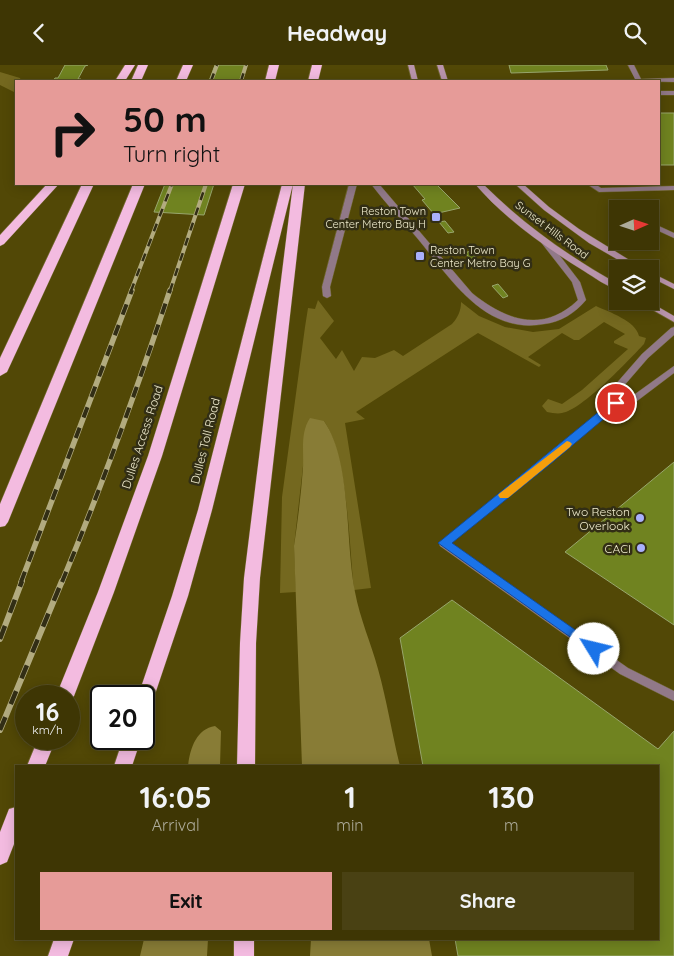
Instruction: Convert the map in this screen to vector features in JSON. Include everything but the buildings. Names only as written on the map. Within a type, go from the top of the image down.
[{"type":"highway","points":[[121,80],[130,65]]},
{"type":"highway","points":[[136,80],[143,65]]},
{"type":"highway","points":[[181,80],[188,65]]},
{"type":"highway","points":[[270,80],[274,65]]},
{"type":"highway","points":[[314,80],[317,65]]},
{"type":"highway","points":[[0,242],[52,185]]},
{"type":"highway","points":[[0,372],[88,185]]},
{"type":"highway","points":[[0,522],[84,322],[139,185]]},
{"type":"highway","name":"Dulles Access Road","points":[[68,685],[106,592],[156,456],[239,185]]},
{"type":"highway","name":"Dulles Toll Road","points":[[150,685],[180,596],[205,510],[288,185]]},
{"type":"highway","points":[[246,765],[248,643],[252,578],[299,185]]},
{"type":"highway","points":[[36,765],[43,750]]},
{"type":"highway","points":[[123,765],[128,750]]},
{"type":"highway","points":[[0,856],[15,818]]},
{"type":"highway","points":[[58,956],[64,940]]},
{"type":"highway","points":[[244,940],[244,956]]},
{"type":"main road","points":[[412,65],[415,80]]},
{"type":"main road","points":[[440,65],[445,80]]},
{"type":"main road","name":"Sunset Hills Road","points":[[480,185],[517,220],[544,241],[578,265],[609,283]]},
{"type":"main road","name":"Sunset Hills Road","points":[[521,185],[554,213],[625,260]]},
{"type":"main road","points":[[659,279],[674,287]]},
{"type":"main road","points":[[658,310],[674,319]]},
{"type":"street","points":[[631,65],[638,80]]},
{"type":"street","points":[[660,80],[674,80]]},
{"type":"street","points":[[660,93],[674,93]]},
{"type":"street","points":[[327,296],[326,287],[354,185]]},
{"type":"street","points":[[376,185],[474,300],[501,318],[519,323],[551,321],[566,315],[582,300],[576,282],[544,241]]},
{"type":"street","points":[[592,185],[599,191],[674,188]]},
{"type":"street","points":[[659,228],[674,236]]},
{"type":"street","points":[[616,403],[618,387],[645,356],[674,330]]},
{"type":"street","points":[[674,369],[634,399],[616,403],[546,463],[444,543],[624,671],[674,696]]},
{"type":"shaded area","points":[[0,72],[20,78],[21,80],[15,80],[15,92],[0,85]]},
{"type":"shaded area","points":[[318,300],[334,321],[320,338],[336,359],[342,350],[354,371],[362,357],[375,358],[394,350],[403,356],[452,324],[459,314],[461,302],[479,316],[505,327],[533,332],[559,329],[596,306],[628,321],[639,336],[646,338],[644,344],[628,361],[593,394],[571,410],[562,413],[547,412],[542,406],[548,399],[562,404],[582,390],[628,349],[614,343],[614,341],[625,334],[604,322],[579,340],[574,340],[562,333],[528,357],[541,365],[539,367],[478,333],[356,412],[365,419],[345,423],[371,588],[354,590],[343,478],[332,436],[324,421],[303,466],[294,546],[296,592],[280,593],[282,497],[308,308],[315,309]]},
{"type":"shaded area","points":[[310,418],[324,421],[333,438],[339,458],[346,503],[355,592],[381,681],[400,765],[302,765],[294,546],[303,468],[303,442]]},
{"type":"shaded area","points":[[215,726],[221,731],[220,765],[188,765],[190,753],[195,741],[208,728]]},
{"type":"shaded area","points":[[144,940],[208,940],[207,956],[140,956]]},
{"type":"shaded area","points":[[311,940],[429,940],[432,956],[310,956]]},
{"type":"railway","points":[[211,80],[217,65]]},
{"type":"railway","points":[[241,80],[246,65]]},
{"type":"railway","points":[[131,291],[172,185]]},
{"type":"railway","points":[[170,291],[206,185]]},
{"type":"railway","points":[[21,582],[132,290]]},
{"type":"railway","points":[[62,582],[119,437],[170,290]]},
{"type":"railway","points":[[0,639],[22,581]]},
{"type":"railway","points":[[0,730],[62,581]]},
{"type":"slow traffic","points":[[504,495],[546,463],[567,444]]},
{"type":"place","name":"Reston Town Center Metro Bay H","points":[[436,217]]},
{"type":"place","name":"Reston Town Center Metro Bay G","points":[[420,256]]},
{"type":"place","name":"Two Reston Overlook","points":[[640,518]]},
{"type":"place","name":"CACI","points":[[641,548]]},
{"type":"route","points":[[594,649],[444,543],[546,463],[616,403]]}]
